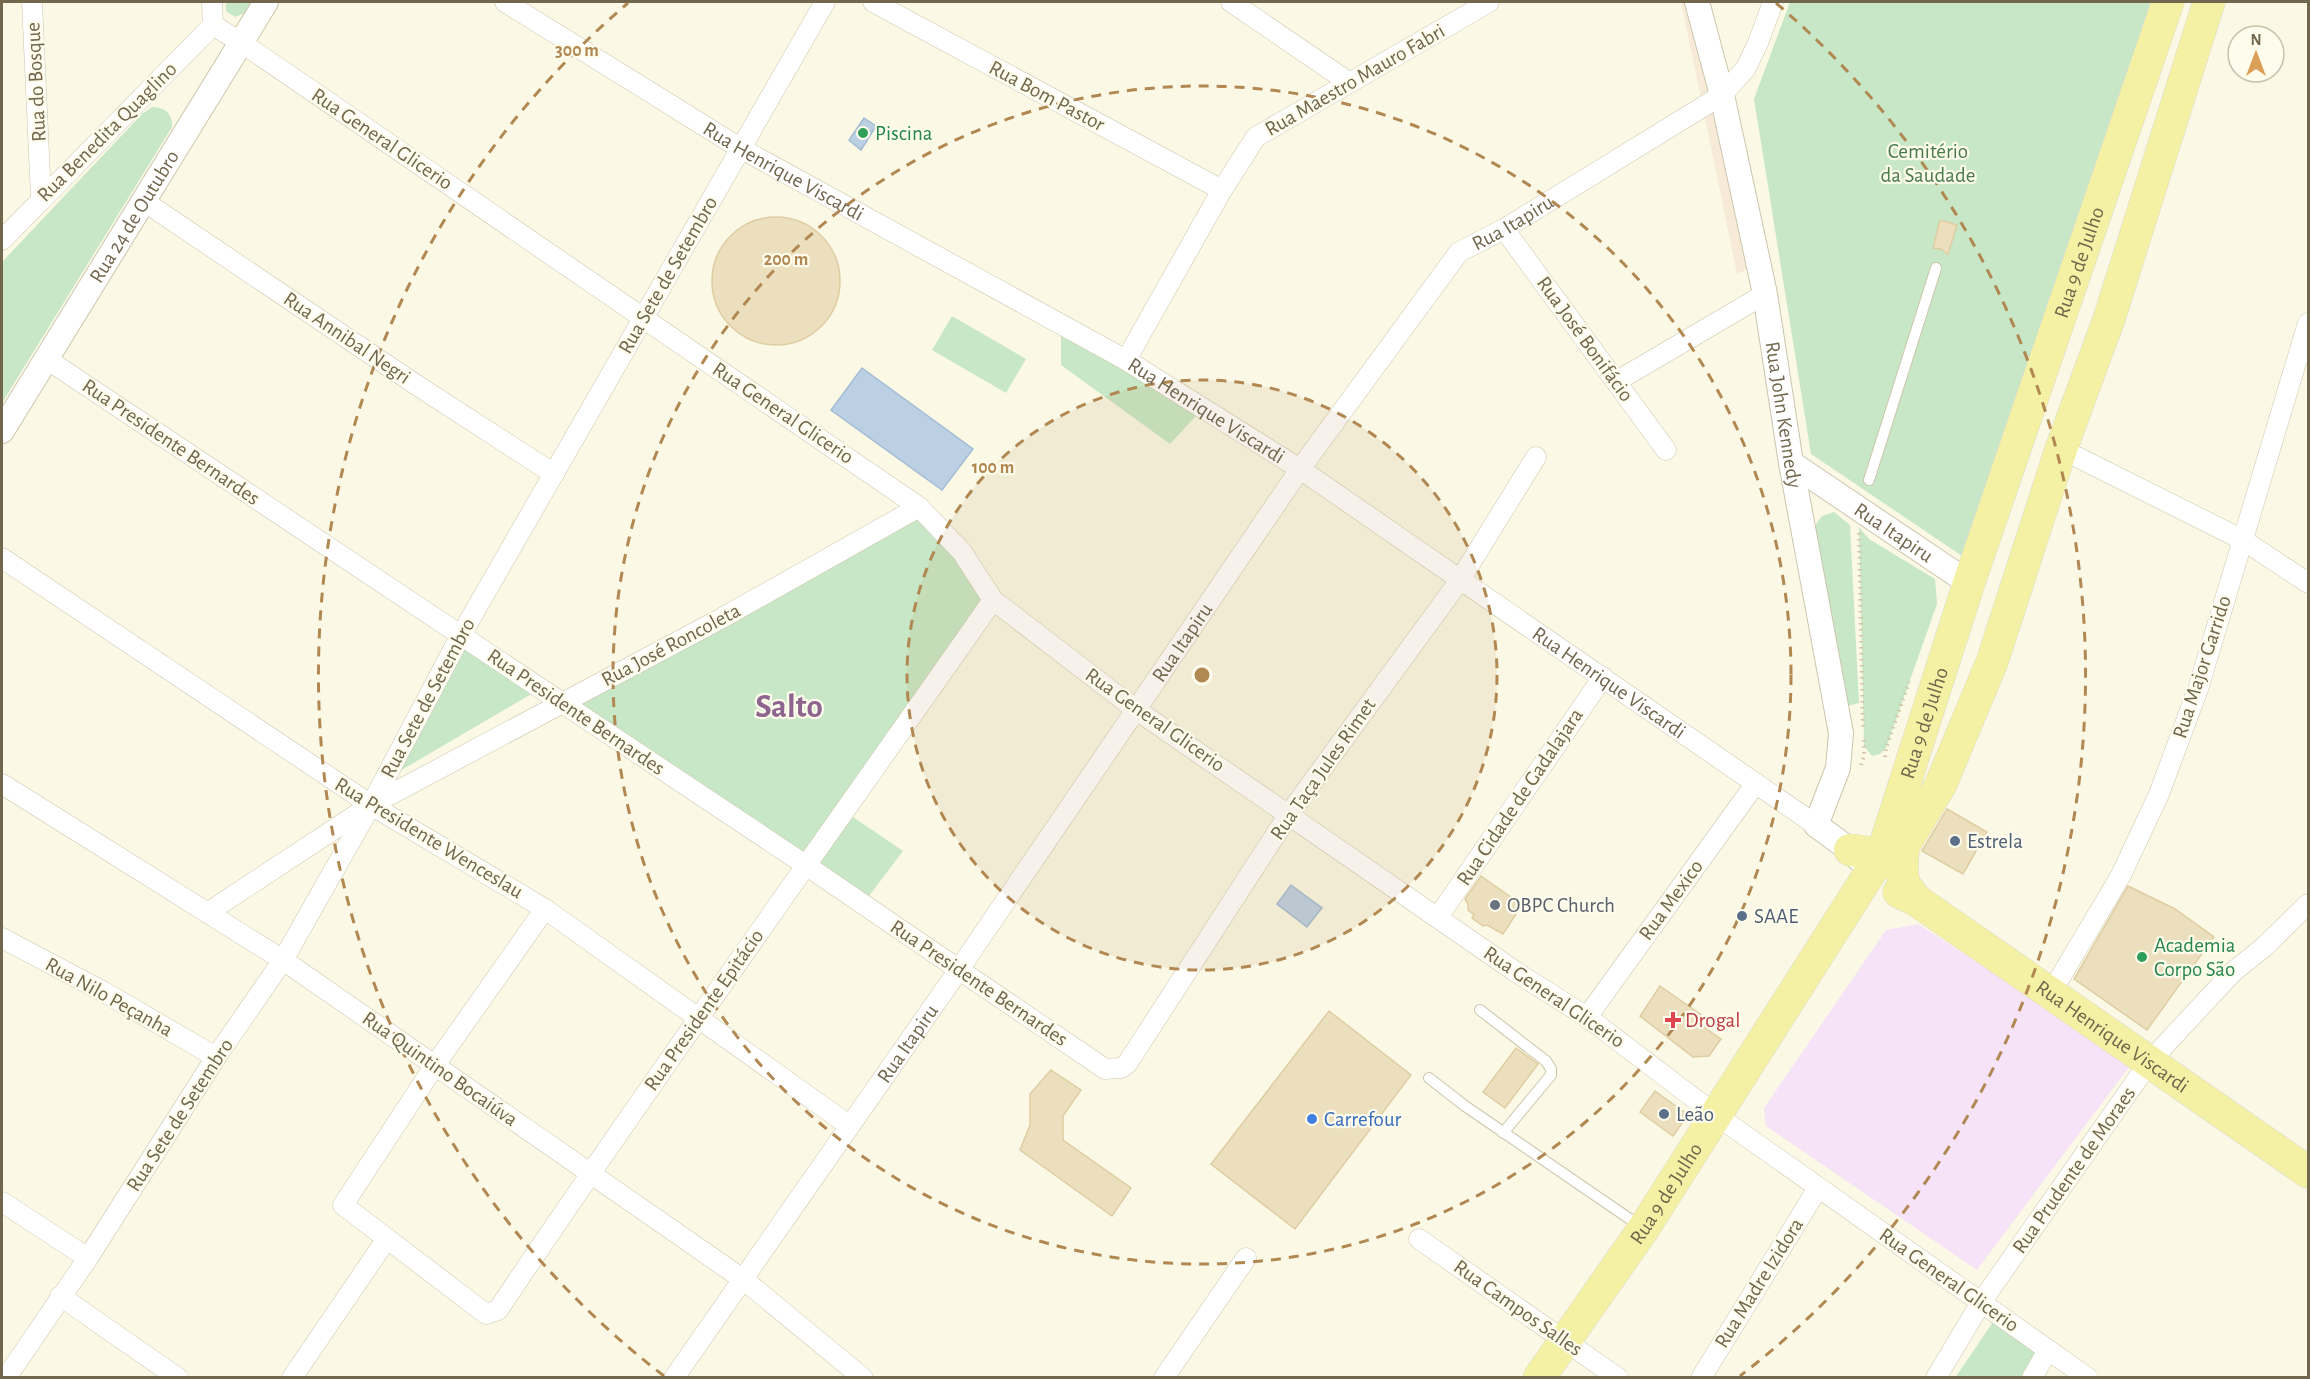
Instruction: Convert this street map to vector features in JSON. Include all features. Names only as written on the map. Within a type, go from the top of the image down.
[{"type":"main road","name":"Rua 9 de Julho","points":[[1877,868],[1969,583],[2168,2]]},
{"type":"main road","name":"Rua 9 de Julho","points":[[1539,1377],[1644,1228],[1877,868],[1941,784],[1992,662],[2061,449],[2109,319],[2209,2]]},
{"type":"main road","points":[[1954,755],[1953,714],[1986,624],[1987,609],[1982,596],[1969,583]]},
{"type":"main road","points":[[1850,850],[1877,868]]},
{"type":"main road","name":"Rua 9 de Julho","points":[[1877,868],[1902,874],[1905,885],[1916,900]]},
{"type":"main road","name":"Rua Henrique Viscardi","points":[[1877,868],[1881,887],[1891,887],[1916,900],[2308,1172]]},
{"type":"street","name":"Rua do Bosque","points":[[32,2],[41,198]]},
{"type":"street","points":[[212,2],[213,25]]},
{"type":"street","name":"Rua 24 de Outubro","points":[[2,431],[142,200],[266,2]]},
{"type":"street","name":"Rua Henrique Viscardi","points":[[505,2],[740,148],[1126,360],[1300,469],[1850,850]]},
{"type":"street","name":"Rua Sete de Setembro","points":[[6,1377],[88,1258],[216,1057],[284,960],[371,805],[461,635],[825,2]]},
{"type":"street","name":"Rua Bom Pastor","points":[[873,2],[1222,190]]},
{"type":"street","points":[[1231,2],[1350,82]]},
{"type":"street","name":"Rua Maestro Mauro Fabri","points":[[1126,360],[1222,190],[1256,137],[1489,2]]},
{"type":"street","name":"Rua John Kennedy","points":[[1697,2],[1722,95],[1765,294],[1791,463],[1841,734],[1838,768],[1816,825]]},
{"type":"street","name":"Rua Itapiru","points":[[674,1377],[960,968],[1300,469],[1459,252],[1504,229],[1722,95],[1746,68],[1773,2]]},
{"type":"street","name":"Rua Benedita Quaglino","points":[[2,240],[213,25]]},
{"type":"street","name":"Rua General Glicerio","points":[[213,25],[919,507],[962,552],[993,600],[1135,709],[1516,972],[1587,1017],[1716,1115],[2088,1377]]},
{"type":"street","name":"Rua Annibal Negri","points":[[142,200],[554,474]]},
{"type":"street","name":"Rua José Bonifácio","points":[[1504,229],[1666,450]]},
{"type":"street","points":[[1617,381],[1765,294]]},
{"type":"street","name":"Rua Major Garrido","points":[[2051,993],[2121,875],[2159,794],[2198,689],[2266,471],[2308,323]]},
{"type":"street","name":"Rua Presidente Bernardes","points":[[45,358],[960,968],[1105,1069]]},
{"type":"street","points":[[2061,449],[2243,540],[2308,583]]},
{"type":"street","name":"Rua Taça Jules Rimet","points":[[1105,1069],[1121,1068],[1127,1064],[1289,814],[1460,580],[1536,457]]},
{"type":"street","name":"Rua Itapiru","points":[[1791,463],[1969,583]]},
{"type":"street","points":[[1802,525],[1812,509],[1823,501],[1834,499],[1847,501]]},
{"type":"street","name":"Rua José Roncoleta","points":[[207,913],[371,805],[722,618],[919,507]]},
{"type":"street","name":"Rua Presidente Wenceslau","points":[[2,558],[371,805],[545,909],[850,1126]]},
{"type":"street","name":"Rua Presidente Epitácio","points":[[386,1240],[486,1314],[498,1310],[698,1017],[993,600]]},
{"type":"street","name":"Rua Cidade de Gadalajara","points":[[1438,917],[1603,677]]},
{"type":"street","name":"Rua Mexico","points":[[1587,1017],[1756,783]]},
{"type":"street","name":"Rua Quintino Bocaiúva","points":[[2,784],[284,960],[744,1280],[863,1377]]},
{"type":"street","name":"Rua Prudente de Moraes","points":[[1936,1377],[1982,1301],[2150,1061],[2233,972],[2264,947],[2308,904]]},
{"type":"street","points":[[292,1377],[386,1240],[343,1205],[435,1065],[545,909]]},
{"type":"street","name":"Rua Nilo Peçanha","points":[[2,938],[104,992],[216,1057]]},
{"type":"street","name":"Rua Madre Izidora","points":[[1701,1377],[1818,1188]]},
{"type":"street","points":[[2,1202],[88,1258]]},
{"type":"street","name":"Rua Campos Salles","points":[[1419,1239],[1618,1377]]},
{"type":"street","points":[[1164,1377],[1246,1258]]},
{"type":"street","points":[[60,1296],[178,1377]]},
{"type":"street","points":[[2031,1377],[2048,1350]]},
{"type":"lane","points":[[1869,480],[1936,268]]},
{"type":"lane","points":[[1480,1011],[1546,1061],[1551,1069],[1551,1075],[1503,1132]]},
{"type":"lane","points":[[1429,1078],[1503,1132],[1644,1228]]},
{"type":"path","points":[[1858,775],[1864,756],[1859,527],[1867,531]]},
{"type":"path","points":[[1885,765],[1886,748],[1912,672]]},
{"type":"shaded area","points":[[1681,2],[1711,2],[1764,262],[1737,274]]},
{"type":"shaded area","points":[[1918,924],[2132,1063],[1977,1270],[1766,1126],[1764,1108],[1886,930]]},
{"type":"green space","points":[[226,2],[251,2],[245,13],[235,17],[226,11]]},
{"type":"green space","name":"Cemitério da Saudade","points":[[1790,2],[2153,2],[1965,558],[1811,454],[1754,99]]},
{"type":"green space","points":[[152,107],[161,108],[170,115],[172,127],[2,403],[2,262],[143,113]]},
{"type":"green space","points":[[952,316],[1026,359],[1006,393],[932,350]]},
{"type":"green space","points":[[1061,332],[1109,356],[1197,415],[1170,444],[1061,365]]},
{"type":"green space","points":[[922,511],[991,601],[807,861],[567,705]]},
{"type":"green space","points":[[1834,512],[1850,525],[1859,703],[1847,706],[1815,540],[1816,524],[1822,516]]},
{"type":"green space","points":[[1859,527],[1869,539],[1935,579],[1937,604],[1886,748],[1880,754],[1872,756],[1864,746]]},
{"type":"green space","points":[[463,645],[533,693],[393,775]]},
{"type":"green space","points":[[850,815],[903,851],[869,896],[818,861]]},
{"type":"green space","points":[[1997,1316],[2048,1350],[2030,1377],[1955,1378]]},
{"type":"water","name":"Piscina","points":[[864,118],[876,126],[861,150],[849,140]]},
{"type":"water","points":[[862,368],[973,449],[942,490],[831,410]]},
{"type":"water","points":[[1291,885],[1322,908],[1307,927],[1277,904]]},
{"type":"building","points":[[776,217],[800,222],[821,236],[835,257],[840,281],[835,305],[821,326],[800,340],[776,345],[752,340],[731,326],[717,305],[712,281],[717,257],[731,236],[752,222]]},
{"type":"building","points":[[1940,220],[1957,225],[1948,254],[1941,249],[1933,248]]},
{"type":"building","name":"Estrela","points":[[1947,809],[1987,832],[1963,874],[1922,851]]},
{"type":"building","name":"OBPC Church","points":[[1481,876],[1522,905],[1503,934],[1487,925],[1483,926],[1472,918],[1474,915],[1468,910],[1465,899]]},
{"type":"building","name":"Academia Corpo São","points":[[2128,886],[2175,909],[2214,937],[2147,1030],[2074,979]]},
{"type":"building","name":"Drogal","points":[[1660,986],[1703,1016],[1699,1024],[1721,1039],[1709,1056],[1693,1057],[1640,1016]]},
{"type":"building","name":"Carrefour","points":[[1329,1011],[1411,1075],[1295,1229],[1211,1164]]},
{"type":"building","points":[[1516,1048],[1538,1064],[1505,1108],[1483,1092]]},
{"type":"building","points":[[1051,1070],[1081,1090],[1063,1116],[1063,1140],[1131,1188],[1112,1216],[1020,1150],[1030,1125],[1030,1094]]},
{"type":"building","name":"Leão","points":[[1655,1091],[1688,1115],[1673,1136],[1640,1112]]},
{"type":"place","name":"Piscina","points":[[863,133]]},
{"type":"place","name":"Estrela","points":[[1955,841]]},
{"type":"place","name":"OBPC Church","points":[[1495,905]]},
{"type":"place","name":"SAAE","points":[[1742,916]]},
{"type":"place","name":"Academia Corpo São","points":[[2142,957]]},
{"type":"place","name":"Drogal","points":[[1673,1020]]},
{"type":"place","name":"Leão","points":[[1664,1114]]},
{"type":"place","name":"Carrefour","points":[[1312,1119]]},
{"type":"district","name":"Salto","points":[[789,707]]}]
